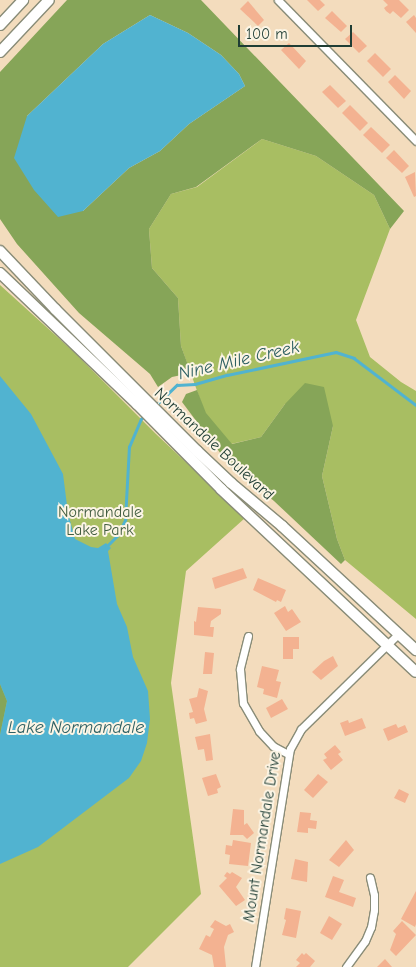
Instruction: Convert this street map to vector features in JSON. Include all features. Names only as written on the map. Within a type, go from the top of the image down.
[{"type":"main road","points":[[0,25],[23,0]]},
{"type":"main road","points":[[0,52],[49,0]]},
{"type":"main road","name":"Normandale Boulevard","points":[[0,251],[159,420],[221,489],[416,672]]},
{"type":"main road","name":"Normandale Boulevard","points":[[0,273],[140,401]]},
{"type":"main road","name":"Normandale Boulevard","points":[[159,420],[282,526],[416,650]]},
{"type":"street","points":[[278,0],[416,141]]},
{"type":"street","name":"Mount Normandale Drive","points":[[255,967],[288,754],[301,729],[398,634]]},
{"type":"street","points":[[248,636],[240,669],[243,703],[259,731],[273,746],[288,754]]},
{"type":"street","points":[[346,967],[365,941],[371,927],[374,910],[370,877]]},
{"type":"green space","points":[[67,0],[201,0],[404,211],[390,229],[374,195],[316,156],[262,139],[196,187],[171,194],[149,229],[152,268],[178,298],[181,346],[191,373],[172,377],[158,387],[150,374],[79,313],[17,244],[0,219],[0,72]],"holes":[[[150,15],[188,33],[221,55],[239,74],[245,86],[189,124],[160,151],[129,168],[83,211],[27,116],[103,44]]]},
{"type":"green space","points":[[262,139],[316,156],[374,195],[390,229],[356,320],[370,357],[401,382],[416,391],[416,619],[345,560],[337,539],[322,476],[333,426],[285,404],[261,437],[231,444],[205,413],[181,346],[178,298],[152,268],[149,229],[171,194],[197,187]]},
{"type":"green space","name":"Normandale Lake Park","points":[[0,285],[74,352],[156,434],[245,518],[186,571],[171,683],[201,894],[128,967],[0,967]]},
{"type":"green space","points":[[305,383],[324,387],[333,426],[322,476],[337,539],[345,560],[341,564],[274,501],[230,466],[182,402],[186,394],[197,390],[206,413],[232,444],[261,437],[285,404]]},
{"type":"green space","points":[[0,684],[7,701],[0,735]]},
{"type":"water","points":[[150,15],[188,33],[221,55],[239,74],[245,86],[189,124],[160,151],[129,168],[83,211],[58,217],[34,190],[14,158],[27,116],[103,44]]},
{"type":"water","name":"Lake Normandale","points":[[0,376],[31,414],[63,474],[68,513],[75,539],[91,547],[98,548],[106,543],[111,548],[108,551],[117,604],[127,627],[133,657],[148,691],[150,719],[147,743],[141,761],[129,778],[38,847],[0,864],[0,735],[7,701],[0,684]]},
{"type":"building","points":[[307,0],[320,0],[325,5],[318,11]]},
{"type":"building","points":[[383,0],[399,0],[409,10],[401,18],[393,11],[390,14],[384,8],[388,5]]},
{"type":"building","points":[[248,1],[264,20],[258,26],[240,9]]},
{"type":"building","points":[[332,11],[347,26],[341,32],[325,18]]},
{"type":"building","points":[[414,15],[416,18],[416,33],[406,22]]},
{"type":"building","points":[[353,32],[367,46],[359,53],[345,39]]},
{"type":"building","points":[[289,43],[306,61],[299,69],[281,50]]},
{"type":"building","points":[[375,53],[391,69],[383,77],[367,61]]},
{"type":"building","points":[[395,75],[411,91],[404,99],[388,82]]},
{"type":"building","points":[[330,85],[346,101],[338,108],[322,92]]},
{"type":"building","points":[[350,105],[368,123],[360,131],[342,113]]},
{"type":"building","points":[[371,127],[390,145],[382,153],[363,135]]},
{"type":"building","points":[[394,150],[409,166],[402,173],[386,158]]},
{"type":"building","points":[[415,172],[416,196],[414,197],[405,177]]},
{"type":"building","points":[[243,568],[247,578],[215,589],[212,578]]},
{"type":"building","points":[[258,578],[286,590],[281,602],[277,600],[276,602],[253,590]]},
{"type":"building","points":[[285,606],[288,612],[292,609],[301,622],[286,631],[274,613]]},
{"type":"building","points":[[198,607],[221,609],[221,614],[211,621],[210,627],[214,627],[213,637],[194,635],[194,621],[196,622]]},
{"type":"building","points":[[283,637],[299,637],[299,649],[293,649],[293,659],[283,659]]},
{"type":"building","points":[[205,652],[214,653],[212,674],[203,674]]},
{"type":"building","points":[[333,656],[338,666],[321,680],[312,672]]},
{"type":"building","points":[[262,666],[279,670],[276,681],[281,682],[277,698],[263,694],[264,689],[257,687]]},
{"type":"building","points":[[199,688],[208,691],[204,709],[207,721],[196,724],[194,718],[190,719],[189,713],[193,712],[189,699],[197,697]]},
{"type":"building","points":[[282,699],[288,709],[271,718],[266,708]]},
{"type":"building","points":[[362,718],[366,728],[345,736],[340,723],[348,720],[349,723]]},
{"type":"building","points":[[396,724],[398,728],[405,725],[408,732],[388,741],[383,729]]},
{"type":"building","points":[[210,734],[213,760],[206,761],[204,749],[198,750],[195,737]]},
{"type":"building","points":[[335,745],[341,752],[338,754],[343,760],[331,770],[323,760],[327,758],[324,754]]},
{"type":"building","points":[[216,774],[221,787],[217,789],[218,793],[208,796],[202,778]]},
{"type":"building","points":[[318,774],[328,782],[313,798],[304,790]]},
{"type":"building","points":[[399,789],[409,794],[405,803],[394,798]]},
{"type":"building","points":[[233,809],[244,810],[244,825],[247,823],[254,833],[247,839],[243,835],[230,835]]},
{"type":"building","points":[[300,812],[311,813],[310,820],[317,821],[316,829],[308,828],[308,833],[297,832]]},
{"type":"building","points":[[233,840],[251,843],[248,866],[229,864],[230,855],[225,854],[226,845],[232,846]]},
{"type":"building","points":[[346,840],[354,850],[339,867],[329,860]]},
{"type":"building","points":[[295,859],[308,862],[307,882],[291,879]]},
{"type":"building","points":[[227,872],[230,874],[232,872],[242,878],[236,887],[245,900],[236,906],[219,886],[227,878],[224,876]]},
{"type":"building","points":[[333,876],[344,880],[339,892],[356,898],[353,907],[325,897]]},
{"type":"building","points":[[416,891],[416,924],[415,927],[401,919]]},
{"type":"building","points":[[286,908],[301,911],[296,938],[282,935],[286,920],[284,919]]},
{"type":"building","points":[[329,916],[342,924],[332,940],[320,933]]},
{"type":"building","points":[[215,920],[226,926],[230,924],[234,932],[228,935],[224,947],[226,967],[214,967],[212,955],[199,949],[206,935],[210,937],[214,929],[210,927]]},
{"type":"building","points":[[402,921],[416,935],[396,956],[390,950],[396,934],[393,931]]},
{"type":"building","points":[[302,953],[304,955],[306,953],[315,961],[310,967],[296,967],[300,963],[296,960]]},
{"type":"building","points":[[385,959],[392,967],[377,967]]},
{"type":"waterway","name":"Nine Mile Creek","points":[[156,405],[177,385],[195,384],[227,375],[336,352],[354,358],[416,405]]},
{"type":"waterway","name":"Nine Mile Creek","points":[[106,547],[117,536],[125,520],[129,447],[144,416]]}]
